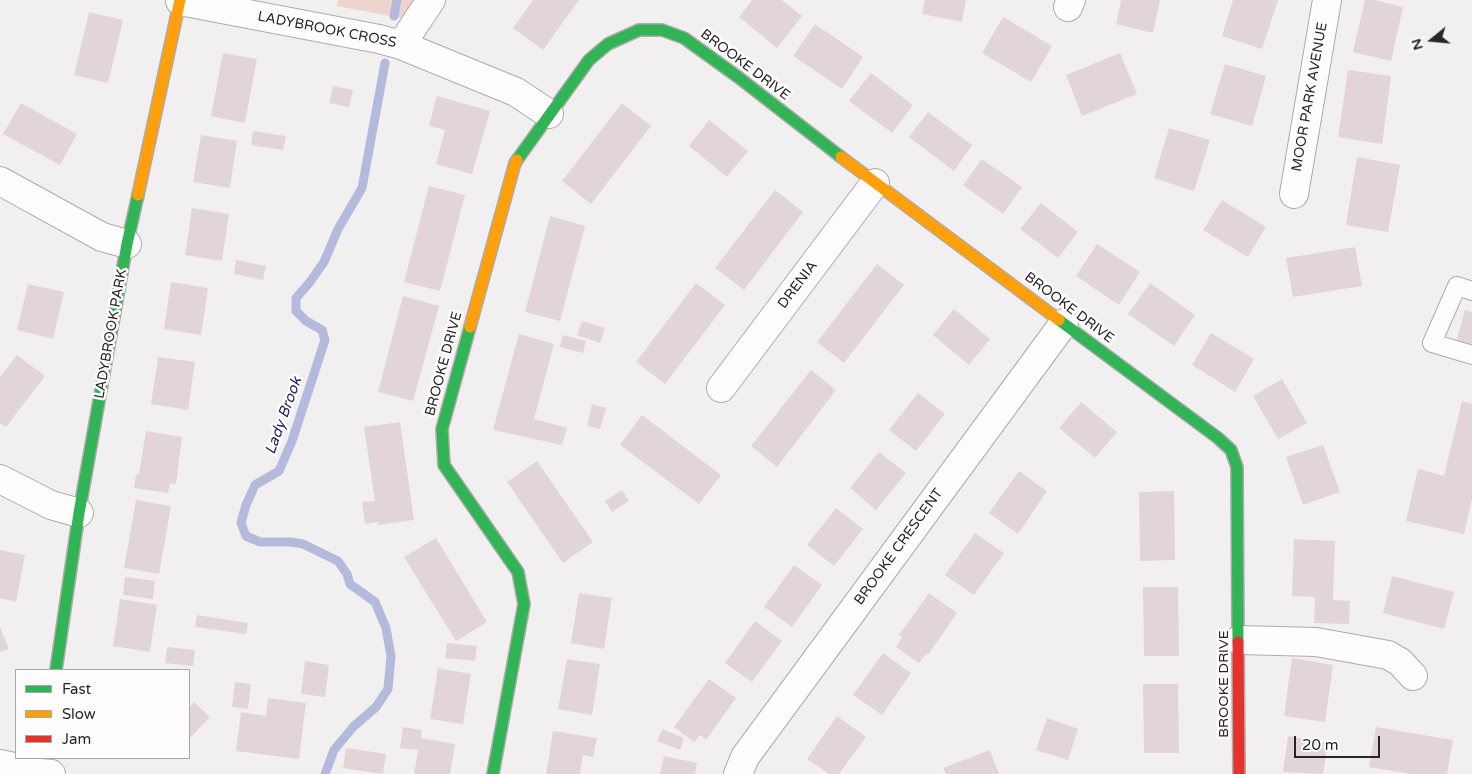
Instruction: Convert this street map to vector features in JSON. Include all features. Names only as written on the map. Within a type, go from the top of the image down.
[{"type":"street","points":[[401,45],[431,0]]},
{"type":"street","name":"MOOR PARK AVENUE","points":[[1294,194],[1327,0]]},
{"type":"street","name":"LADYBROOK CROSS","points":[[180,1],[379,39],[401,45],[516,92],[549,114]]},
{"type":"street","name":"LADYBROOK PARK","points":[[56,669],[79,512],[127,244],[180,1]]},
{"type":"street","name":"BROOKE DRIVE","points":[[493,774],[524,604],[518,572],[444,465],[442,429],[515,164],[589,60],[608,44],[639,30],[662,30],[684,38],[738,77],[875,183],[1064,322],[1218,438],[1231,450],[1237,467],[1240,774]]},
{"type":"street","points":[[0,181],[102,237],[127,244]]},
{"type":"street","name":"DRENIA","points":[[721,388],[875,183]]},
{"type":"street","name":"BROOKE CRESCENT","points":[[738,774],[744,757],[1064,322]]},
{"type":"street","points":[[0,479],[52,505],[79,512]]},
{"type":"street","points":[[1239,640],[1316,642],[1388,655],[1400,662],[1413,676]]},
{"type":"street","points":[[40,774],[42,759]]},
{"type":"street","points":[[0,764],[40,774],[51,774]]},
{"type":"lane","points":[[1472,291],[1457,286],[1432,343],[1472,355]]},
{"type":"shaded area","points":[[338,0],[416,0],[406,19],[337,6]]},
{"type":"building","points":[[533,0],[579,0],[543,50],[513,28]]},
{"type":"building","points":[[752,0],[782,0],[802,16],[777,48],[739,17]]},
{"type":"building","points":[[925,0],[966,0],[962,22],[922,14]]},
{"type":"building","points":[[1121,0],[1160,0],[1153,33],[1116,24]]},
{"type":"building","points":[[1233,0],[1278,0],[1262,49],[1222,36]]},
{"type":"building","points":[[1365,0],[1374,0],[1403,7],[1391,61],[1353,52]]},
{"type":"building","points":[[89,12],[123,20],[108,83],[74,75]]},
{"type":"building","points":[[1003,17],[1052,46],[1031,82],[982,53]]},
{"type":"building","points":[[815,24],[863,57],[842,89],[793,56]]},
{"type":"building","points":[[223,53],[257,59],[245,123],[211,116]]},
{"type":"building","points":[[1120,53],[1137,94],[1082,116],[1066,75]]},
{"type":"building","points":[[1225,64],[1266,76],[1252,126],[1210,114]]},
{"type":"building","points":[[1348,70],[1391,76],[1382,144],[1338,137]]},
{"type":"building","points":[[871,73],[913,105],[892,133],[849,101]]},
{"type":"building","points":[[333,86],[353,90],[349,107],[329,103]]},
{"type":"building","points":[[437,96],[490,111],[472,174],[436,164],[445,130],[429,126]]},
{"type":"building","points":[[21,103],[77,134],[60,165],[3,134]]},
{"type":"building","points":[[622,103],[651,126],[591,204],[562,181]]},
{"type":"building","points":[[928,112],[972,145],[954,171],[909,137]]},
{"type":"building","points":[[709,120],[748,151],[727,177],[689,146]]},
{"type":"building","points":[[1169,128],[1210,140],[1194,191],[1154,178]]},
{"type":"building","points":[[253,131],[286,136],[283,150],[251,145]]},
{"type":"building","points":[[201,135],[237,141],[230,188],[193,182]]},
{"type":"building","points":[[1357,157],[1400,165],[1388,232],[1346,225]]},
{"type":"building","points":[[982,159],[1022,187],[1003,214],[963,185]]},
{"type":"building","points":[[429,186],[465,195],[440,291],[404,282]]},
{"type":"building","points":[[775,190],[803,212],[744,290],[715,268]]},
{"type":"building","points":[[1222,200],[1266,227],[1248,257],[1203,230]]},
{"type":"building","points":[[1041,203],[1078,232],[1058,258],[1020,229]]},
{"type":"building","points":[[192,208],[229,214],[222,261],[185,255]]},
{"type":"building","points":[[550,216],[585,226],[560,321],[525,312]]},
{"type":"building","points":[[1097,244],[1140,272],[1119,305],[1076,276]]},
{"type":"building","points":[[1355,247],[1362,286],[1293,297],[1286,258]]},
{"type":"building","points":[[236,260],[266,266],[263,280],[234,274]]},
{"type":"building","points":[[877,264],[904,285],[844,363],[817,342]]},
{"type":"building","points":[[171,282],[208,288],[201,335],[164,329]]},
{"type":"building","points":[[696,283],[725,305],[665,384],[636,362]]},
{"type":"building","points":[[1150,283],[1195,315],[1174,346],[1128,314]]},
{"type":"building","points":[[28,284],[64,292],[53,339],[17,330]]},
{"type":"building","points":[[403,296],[439,306],[413,401],[378,392]]},
{"type":"building","points":[[954,309],[990,339],[969,365],[933,335]]},
{"type":"building","points":[[1465,310],[1472,312],[1472,351],[1455,346]]},
{"type":"building","points":[[582,321],[605,328],[600,343],[577,335]]},
{"type":"building","points":[[1211,333],[1254,359],[1235,392],[1192,365]]},
{"type":"building","points":[[519,334],[554,344],[534,419],[567,428],[562,445],[493,430]]},
{"type":"building","points":[[563,335],[586,341],[583,353],[560,347]]},
{"type":"building","points":[[17,355],[45,376],[6,427],[0,423],[0,377]]},
{"type":"building","points":[[158,357],[195,362],[188,410],[151,404]]},
{"type":"building","points":[[811,370],[836,390],[777,467],[751,446]]},
{"type":"building","points":[[1282,379],[1307,423],[1278,439],[1253,396]]},
{"type":"building","points":[[918,393],[945,414],[916,451],[889,430]]},
{"type":"building","points":[[1462,401],[1472,404],[1472,499],[1464,534],[1406,521],[1418,469],[1444,476]]},
{"type":"building","points":[[1081,402],[1117,432],[1095,458],[1059,428]]},
{"type":"building","points":[[592,404],[606,408],[600,429],[587,426]]},
{"type":"building","points":[[642,415],[721,475],[699,504],[620,445]]},
{"type":"building","points":[[400,422],[414,520],[378,525],[378,522],[365,524],[362,502],[375,501],[364,427]]},
{"type":"building","points":[[146,431],[182,437],[176,484],[170,483],[168,493],[134,488],[136,474],[139,474]]},
{"type":"building","points":[[1323,445],[1340,492],[1303,505],[1286,457]]},
{"type":"building","points":[[879,452],[906,473],[876,510],[850,488]]},
{"type":"building","points":[[537,461],[593,542],[563,563],[507,482]]},
{"type":"building","points":[[1019,471],[1047,491],[1018,534],[989,513]]},
{"type":"building","points":[[622,490],[629,501],[612,512],[605,501]]},
{"type":"building","points":[[1174,491],[1175,560],[1140,561],[1139,492]]},
{"type":"building","points":[[136,500],[171,506],[159,574],[124,568]]},
{"type":"building","points":[[836,508],[863,529],[834,566],[807,545]]},
{"type":"building","points":[[975,533],[1004,553],[974,595],[945,575]]},
{"type":"building","points":[[436,538],[487,622],[456,641],[404,557]]},
{"type":"building","points":[[1294,539],[1335,541],[1333,600],[1350,601],[1349,624],[1314,623],[1315,597],[1292,596]]},
{"type":"building","points":[[0,550],[25,555],[16,602],[0,598]]},
{"type":"building","points":[[794,565],[822,585],[792,627],[764,607]]},
{"type":"building","points":[[1392,576],[1454,592],[1444,629],[1383,613]]},
{"type":"building","points":[[125,577],[155,581],[153,599],[123,595]]},
{"type":"building","points":[[1143,587],[1178,587],[1179,656],[1144,656]]},
{"type":"building","points":[[579,593],[612,598],[604,649],[571,643]]},
{"type":"building","points":[[929,593],[957,613],[928,655],[926,654],[919,663],[896,647],[902,638],[899,635]]},
{"type":"building","points":[[120,599],[157,605],[150,652],[113,646]]},
{"type":"building","points":[[197,615],[248,623],[246,634],[195,627]]},
{"type":"building","points":[[755,621],[782,641],[752,682],[725,663]]},
{"type":"building","points":[[0,627],[9,649],[0,652]]},
{"type":"building","points":[[447,643],[477,646],[475,661],[445,658]]},
{"type":"building","points":[[167,647],[195,650],[193,666],[165,663]]},
{"type":"building","points":[[883,653],[911,673],[882,715],[853,695]]},
{"type":"building","points":[[1292,658],[1333,665],[1325,722],[1284,716]]},
{"type":"building","points":[[567,659],[600,664],[592,715],[558,709]]},
{"type":"building","points":[[305,661],[329,665],[325,697],[301,694]]},
{"type":"building","points":[[438,668],[471,674],[463,724],[430,719]]},
{"type":"building","points":[[709,679],[736,698],[706,740],[700,735],[694,742],[674,727]]},
{"type":"building","points":[[235,682],[251,684],[248,709],[232,707]]},
{"type":"building","points":[[1143,684],[1178,684],[1179,753],[1144,753]]},
{"type":"building","points":[[268,698],[306,703],[299,759],[236,751],[241,712],[266,716]]},
{"type":"building","points":[[194,702],[210,717],[190,738],[190,707]]},
{"type":"building","points":[[837,716],[866,737],[839,774],[829,774],[807,759]]},
{"type":"building","points":[[1047,718],[1078,729],[1068,760],[1036,750]]},
{"type":"building","points":[[403,727],[422,730],[421,738],[455,744],[450,774],[414,774],[418,750],[400,748]]},
{"type":"building","points":[[1376,727],[1453,740],[1447,774],[1411,774],[1369,767]]},
{"type":"building","points":[[662,729],[684,738],[680,750],[657,741]]},
{"type":"building","points":[[553,731],[597,738],[593,757],[583,755],[580,774],[546,774]]},
{"type":"building","points":[[1288,736],[1328,743],[1323,774],[1283,772]]},
{"type":"building","points":[[346,748],[386,754],[383,774],[343,768]]},
{"type":"building","points":[[990,750],[999,774],[946,774],[943,768]]},
{"type":"building","points":[[664,756],[697,763],[695,774],[660,774]]},
{"type":"waterway","name":"Lady Brook","points":[[394,16],[397,0]]},
{"type":"waterway","name":"Lady Brook","points":[[325,774],[334,750],[353,727],[376,707],[388,689],[391,656],[386,628],[375,602],[350,584],[347,574],[338,561],[303,544],[260,542],[246,536],[241,523],[246,505],[255,485],[279,471],[292,441],[325,340],[322,330],[306,321],[296,311],[296,298],[324,262],[338,229],[362,188],[385,63]]},
{"type":"traffic: fast","points":[[517,160],[589,60],[608,44],[639,30],[662,30],[684,38],[738,77],[841,157]]},
{"type":"traffic: fast","points":[[56,669],[79,513],[127,244],[138,195]]},
{"type":"traffic: fast","points":[[1059,320],[1218,438],[1231,450],[1237,467],[1238,642]]},
{"type":"traffic: fast","points":[[470,327],[442,429],[444,465],[518,572],[524,604],[493,774]]},
{"type":"traffic: slow","points":[[138,195],[180,0]]},
{"type":"traffic: slow","points":[[841,157],[1059,320]]},
{"type":"traffic: slow","points":[[470,327],[517,160]]},
{"type":"traffic: jam","points":[[1238,642],[1239,774]]}]
